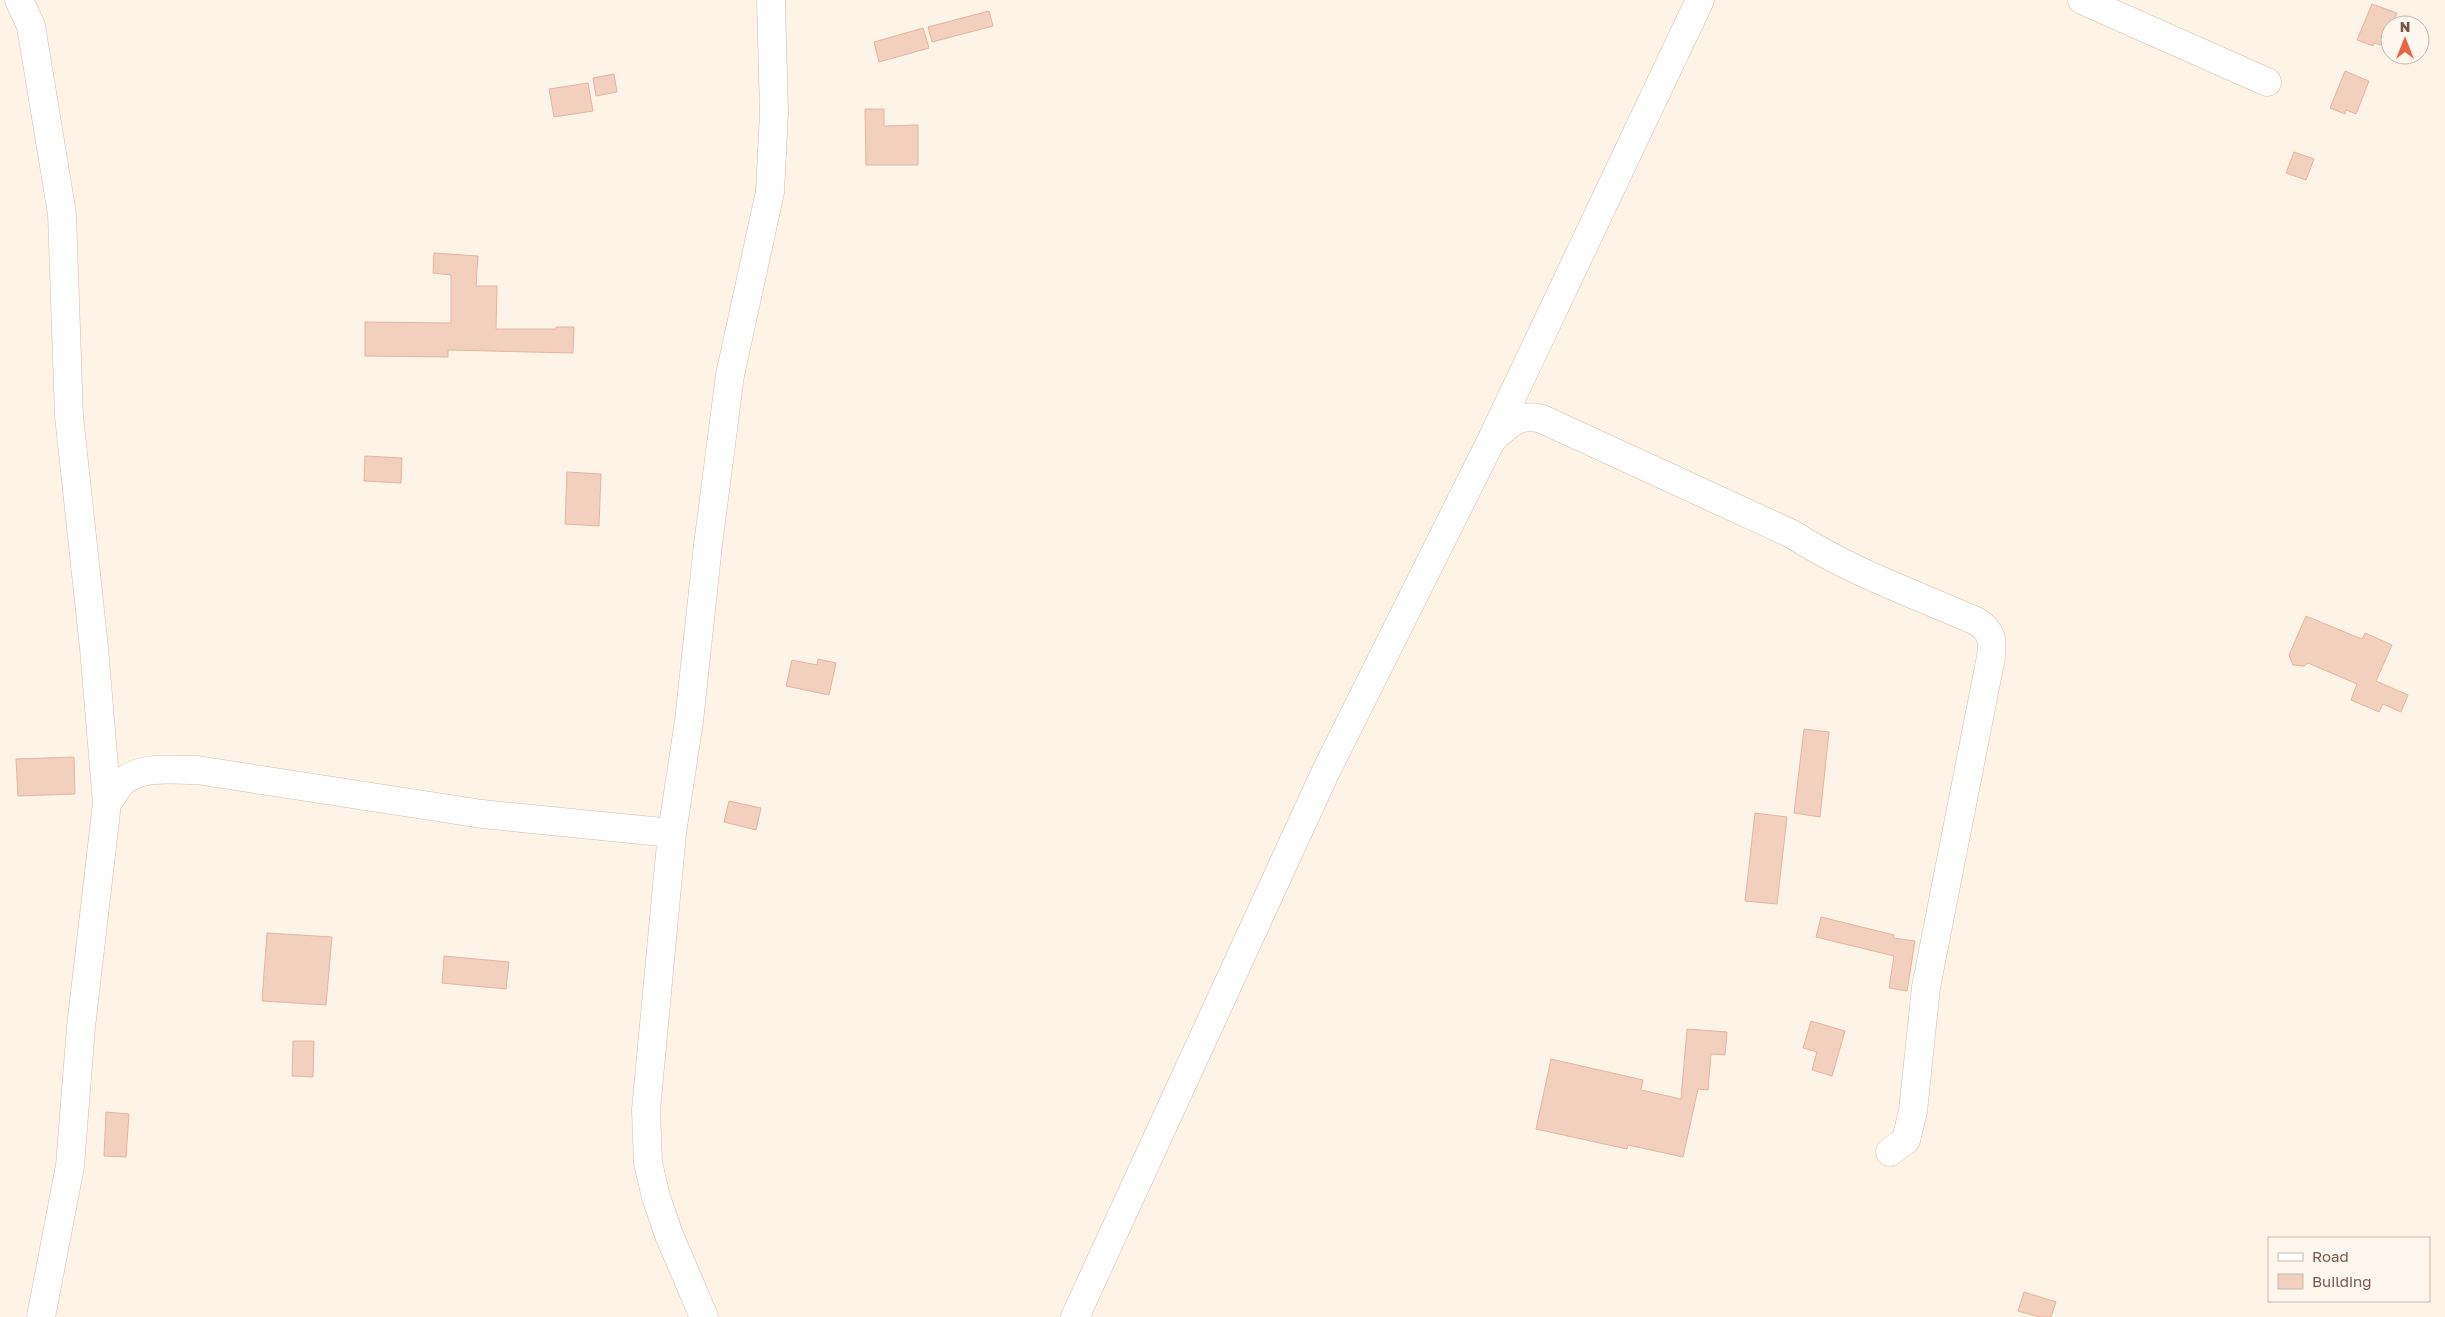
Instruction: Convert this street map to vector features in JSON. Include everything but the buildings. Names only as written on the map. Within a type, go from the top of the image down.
[{"type":"street","points":[[19,0],[31,26],[62,214],[69,416],[94,648],[107,803],[81,1027],[70,1166],[41,1317]]},
{"type":"street","points":[[704,1317],[669,1235],[656,1197],[648,1163],[646,1110],[672,833],[689,720],[708,544],[730,375],[770,192],[774,112],[771,0]]},
{"type":"street","points":[[1075,1317],[1326,771],[1492,439],[1700,0]]},
{"type":"street","points":[[2082,0],[2267,82]]},
{"type":"street","points":[[1492,439],[1514,420],[1532,416],[1792,534],[1813,547],[1888,584],[1976,621],[1985,626],[1991,634],[1991,657],[1926,987],[1913,1111],[1906,1140],[1890,1152]]},
{"type":"street","points":[[107,803],[121,784],[133,774],[154,770],[197,770],[482,814],[672,833]]}]
